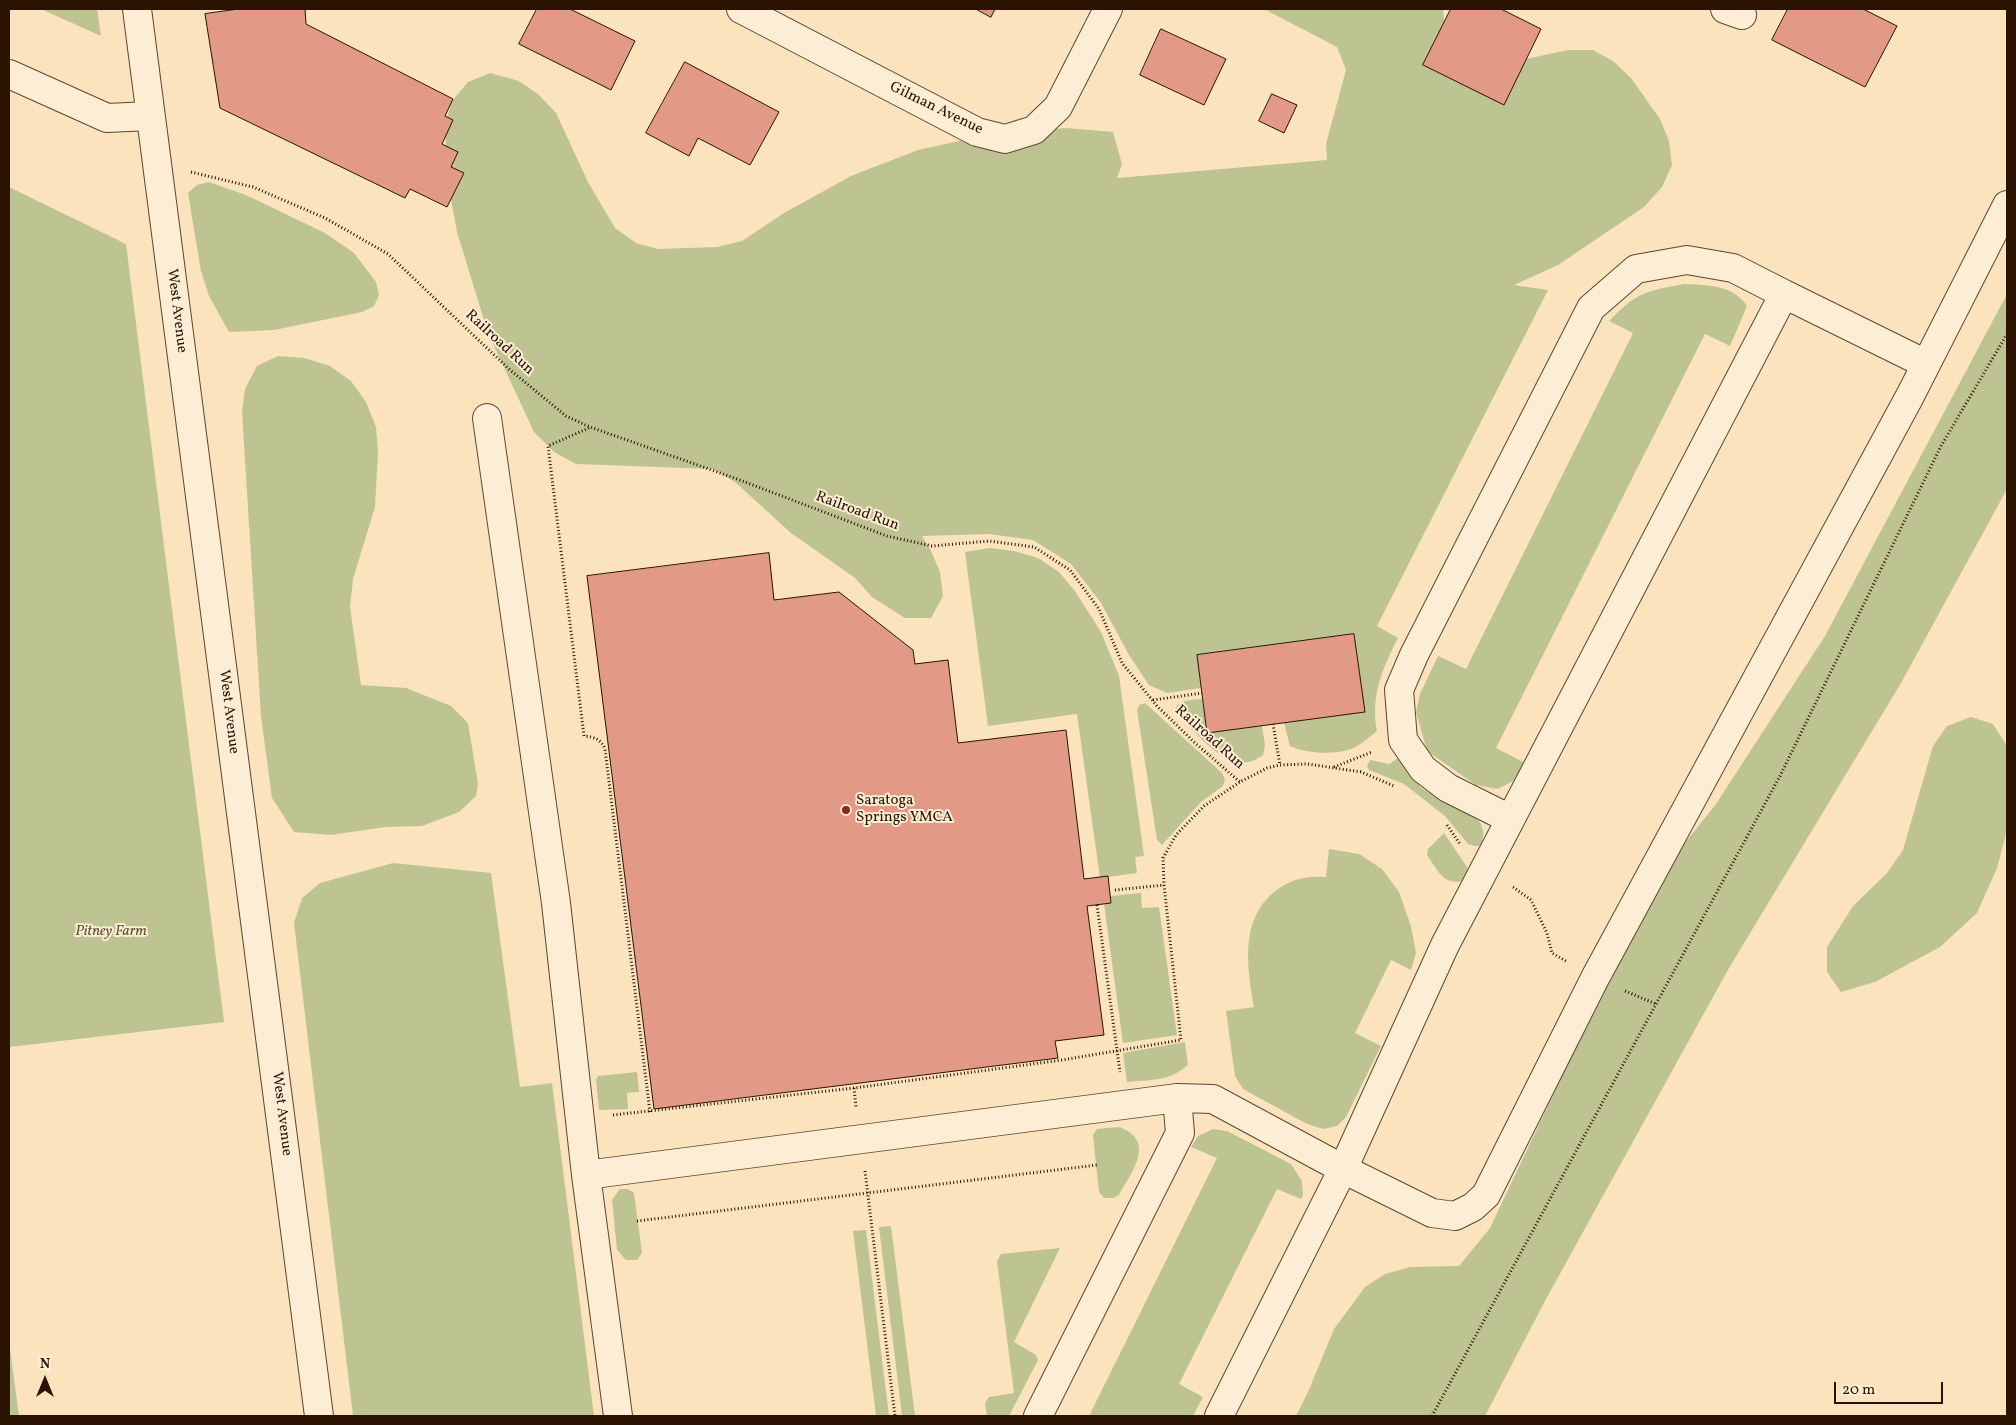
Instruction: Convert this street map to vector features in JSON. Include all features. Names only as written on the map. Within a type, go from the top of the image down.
[{"type":"street","name":"West Avenue","points":[[137,9],[319,1416]]},
{"type":"street","name":"Gilman Avenue","points":[[741,9],[977,132],[1005,139],[1034,130],[1058,107],[1108,9]]},
{"type":"street","points":[[9,74],[107,118],[150,116]]},
{"type":"street","points":[[586,1175],[1177,1098],[1213,1099],[1343,1169],[1432,1213],[1455,1216],[1474,1208],[1486,1195],[1595,978],[1926,364],[2007,204]]},
{"type":"street","points":[[1510,819],[1448,788],[1423,769],[1403,740],[1399,690],[1414,655],[1591,308],[1636,268],[1687,260],[1733,268],[1926,364]]},
{"type":"street","points":[[1219,1416],[1343,1169],[1446,945],[1784,294]]},
{"type":"street","points":[[487,418],[556,903],[586,1175],[618,1416]]},
{"type":"street","points":[[1038,1416],[1180,1133],[1177,1098]]},
{"type":"path","name":"Railroad Run","points":[[187,172],[194,172],[253,187],[325,218],[388,254],[509,369],[566,416],[590,427],[737,479],[887,536],[932,546],[989,541],[1034,547],[1070,570],[1099,609],[1122,663],[1153,700],[1195,742],[1240,782],[1267,768],[1280,765],[1308,764],[1361,772],[1402,789]]},
{"type":"path","points":[[1432,1416],[1780,776],[1941,446],[2007,334]]},
{"type":"path","points":[[590,427],[548,446],[584,736],[594,736],[602,742],[605,749],[650,1112]]},
{"type":"path","points":[[1153,700],[1202,694]]},
{"type":"path","points":[[1273,724],[1280,765]]},
{"type":"path","points":[[606,1116],[854,1088],[1062,1060],[1181,1040],[1164,885],[1163,858],[1176,835],[1204,806],[1240,782]]},
{"type":"path","points":[[1444,821],[1460,844]]},
{"type":"path","points":[[1508,884],[1531,900],[1547,933],[1552,954],[1573,965]]},
{"type":"path","points":[[1115,890],[1164,885]]},
{"type":"path","points":[[1097,905],[1121,1080]]},
{"type":"path","points":[[1617,987],[1656,1004]]},
{"type":"path","points":[[854,1088],[856,1108]]},
{"type":"path","points":[[637,1221],[1097,1165]]},
{"type":"path","points":[[864,1166],[896,1416]]},
{"type":"green space","points":[[41,9],[97,9],[101,36]]},
{"type":"green space","points":[[1264,9],[1443,9],[1448,64],[1470,71],[1568,50],[1593,50],[1613,61],[1631,78],[1660,119],[1669,141],[1672,165],[1662,187],[1644,207],[1558,265],[1514,285],[1548,290],[1377,626],[1398,638],[1387,660],[1379,683],[1375,706],[1377,731],[1356,747],[1341,752],[1326,753],[1310,752],[1290,746],[1284,723],[1364,712],[1354,634],[1197,655],[1201,688],[1167,693],[1149,685],[1129,655],[1101,603],[1071,564],[1033,540],[989,534],[922,536],[940,572],[943,596],[931,618],[905,618],[872,597],[855,578],[791,533],[735,482],[713,469],[576,464],[554,452],[534,432],[488,333],[457,232],[447,177],[445,125],[452,101],[468,82],[490,73],[519,81],[539,95],[556,113],[588,182],[615,228],[636,243],[658,249],[717,247],[742,241],[784,213],[851,176],[918,150],[968,139],[1066,128],[1113,132],[1122,164],[1117,178],[1327,160],[1326,144],[1346,70],[1337,47]]},
{"type":"green space","points":[[209,182],[246,195],[325,233],[354,253],[376,282],[379,295],[374,306],[362,312],[274,330],[229,332],[209,296],[201,271],[188,193],[197,185]]},
{"type":"green space","name":"Pitney Farm","points":[[9,187],[126,244],[224,1022],[9,1047]]},
{"type":"green space","points":[[1684,284],[1711,286],[1727,290],[1742,299],[1747,306],[1730,346],[1705,334],[1496,748],[1525,763],[1513,781],[1498,789],[1476,785],[1427,751],[1416,712],[1420,694],[1438,656],[1466,669],[1633,333],[1609,321],[1627,304],[1643,294]]},
{"type":"green space","points":[[2007,294],[2007,489],[1901,683],[1729,968],[1546,1299],[1485,1416],[1296,1416],[1334,1329],[1365,1287],[1385,1274],[1410,1267],[1459,1266],[1490,1228],[1642,907],[1668,864],[1716,804],[1825,636]]},
{"type":"green space","points":[[278,356],[304,358],[330,366],[351,381],[366,402],[376,427],[378,452],[375,507],[353,579],[350,607],[361,685],[406,688],[451,706],[468,723],[478,784],[476,796],[459,812],[422,826],[385,827],[331,835],[294,832],[272,798],[261,716],[242,412],[245,389],[257,366]]},
{"type":"green space","points":[[990,548],[1014,551],[1038,558],[1059,572],[1075,591],[1101,632],[1119,676],[1144,856],[1135,857],[1137,873],[1100,878],[1077,714],[988,726],[965,552]]},
{"type":"green space","points":[[1202,699],[1207,733],[1262,726],[1265,745],[1263,755],[1251,761],[1239,762],[1228,759],[1205,743],[1177,714],[1175,709],[1180,703]]},
{"type":"green space","points":[[1145,703],[1222,773],[1225,779],[1223,786],[1201,802],[1162,845],[1157,840],[1137,710],[1139,705]]},
{"type":"green space","points":[[1971,717],[1993,724],[2007,746],[2007,830],[1997,868],[1977,913],[1940,947],[1875,982],[1841,992],[1827,972],[1827,947],[1853,906],[1887,873],[1903,850],[1933,746],[1947,726]]},
{"type":"green space","points":[[1398,758],[1409,775],[1423,789],[1458,805],[1480,822],[1483,830],[1481,846],[1468,844],[1445,816],[1404,784],[1369,770],[1367,766],[1370,760],[1389,764]]},
{"type":"green space","points":[[1444,833],[1469,870],[1462,881],[1455,882],[1445,878],[1427,855],[1428,849]]},
{"type":"green space","points":[[1329,849],[1359,854],[1382,869],[1399,892],[1411,926],[1416,953],[1411,970],[1391,960],[1355,1033],[1381,1046],[1346,1117],[1337,1126],[1323,1129],[1307,1124],[1243,1089],[1235,1076],[1226,1011],[1254,1007],[1249,975],[1249,943],[1251,928],[1265,900],[1290,882],[1301,878],[1326,877]]},
{"type":"green space","points":[[393,863],[491,873],[520,1087],[552,1083],[594,1416],[353,1416],[294,923],[302,898],[320,883]]},
{"type":"green space","points":[[1141,893],[1142,908],[1159,907],[1177,1035],[1123,1043],[1104,904],[1111,903],[1110,896]]},
{"type":"green space","points":[[1185,1042],[1188,1065],[1181,1070],[1159,1079],[1127,1082],[1123,1053]]},
{"type":"green space","points":[[637,1072],[639,1092],[627,1093],[628,1109],[599,1110],[596,1080],[598,1076]]},
{"type":"green space","points":[[1119,1127],[1130,1133],[1137,1140],[1139,1148],[1138,1157],[1135,1167],[1119,1195],[1113,1198],[1104,1198],[1099,1192],[1093,1135],[1097,1129]]},
{"type":"green space","points":[[1213,1129],[1227,1131],[1291,1164],[1302,1181],[1303,1195],[1301,1199],[1277,1189],[1179,1384],[1203,1397],[1193,1416],[1089,1416],[1217,1158],[1191,1147],[1198,1136]]},
{"type":"green space","points":[[620,1189],[628,1189],[634,1193],[642,1253],[637,1260],[626,1260],[617,1250],[612,1200]]},
{"type":"green space","points":[[891,1226],[915,1416],[902,1416],[879,1227]]},
{"type":"green space","points":[[866,1230],[889,1416],[876,1416],[853,1231]]},
{"type":"green space","points":[[1060,1248],[1014,1342],[1036,1355],[1038,1360],[1009,1416],[987,1416],[985,1403],[989,1397],[1014,1393],[997,1261],[1001,1254]]},
{"type":"green space","points":[[9,1341],[19,1416],[9,1416]]},
{"type":"building","points":[[239,9],[305,9],[306,24],[453,99],[445,116],[453,120],[442,144],[458,152],[451,167],[464,173],[447,207],[410,189],[405,198],[220,108],[205,14]]},
{"type":"building","points":[[537,9],[570,9],[635,41],[611,90],[519,44]]},
{"type":"building","points":[[976,9],[995,9],[991,17]]},
{"type":"building","points":[[1451,9],[1501,9],[1541,29],[1504,105],[1423,65]]},
{"type":"building","points":[[1788,9],[1863,9],[1897,26],[1865,87],[1772,40]]},
{"type":"building","points":[[1161,29],[1226,59],[1204,105],[1140,75]]},
{"type":"building","points":[[685,62],[779,112],[750,165],[698,138],[689,156],[646,133]]},
{"type":"building","points":[[1272,94],[1297,105],[1284,133],[1259,121]]},
{"type":"building","name":"Saratoga Springs YMCA","points":[[769,553],[774,600],[839,592],[913,650],[915,664],[948,660],[958,743],[1066,730],[1084,879],[1108,876],[1111,903],[1087,906],[1104,1035],[1055,1041],[1058,1058],[654,1109],[587,576]]},
{"type":"building","points":[[1354,634],[1365,712],[1207,733],[1197,655]]},
{"type":"place","name":"Saratoga Springs YMCA","points":[[846,810]]}]
